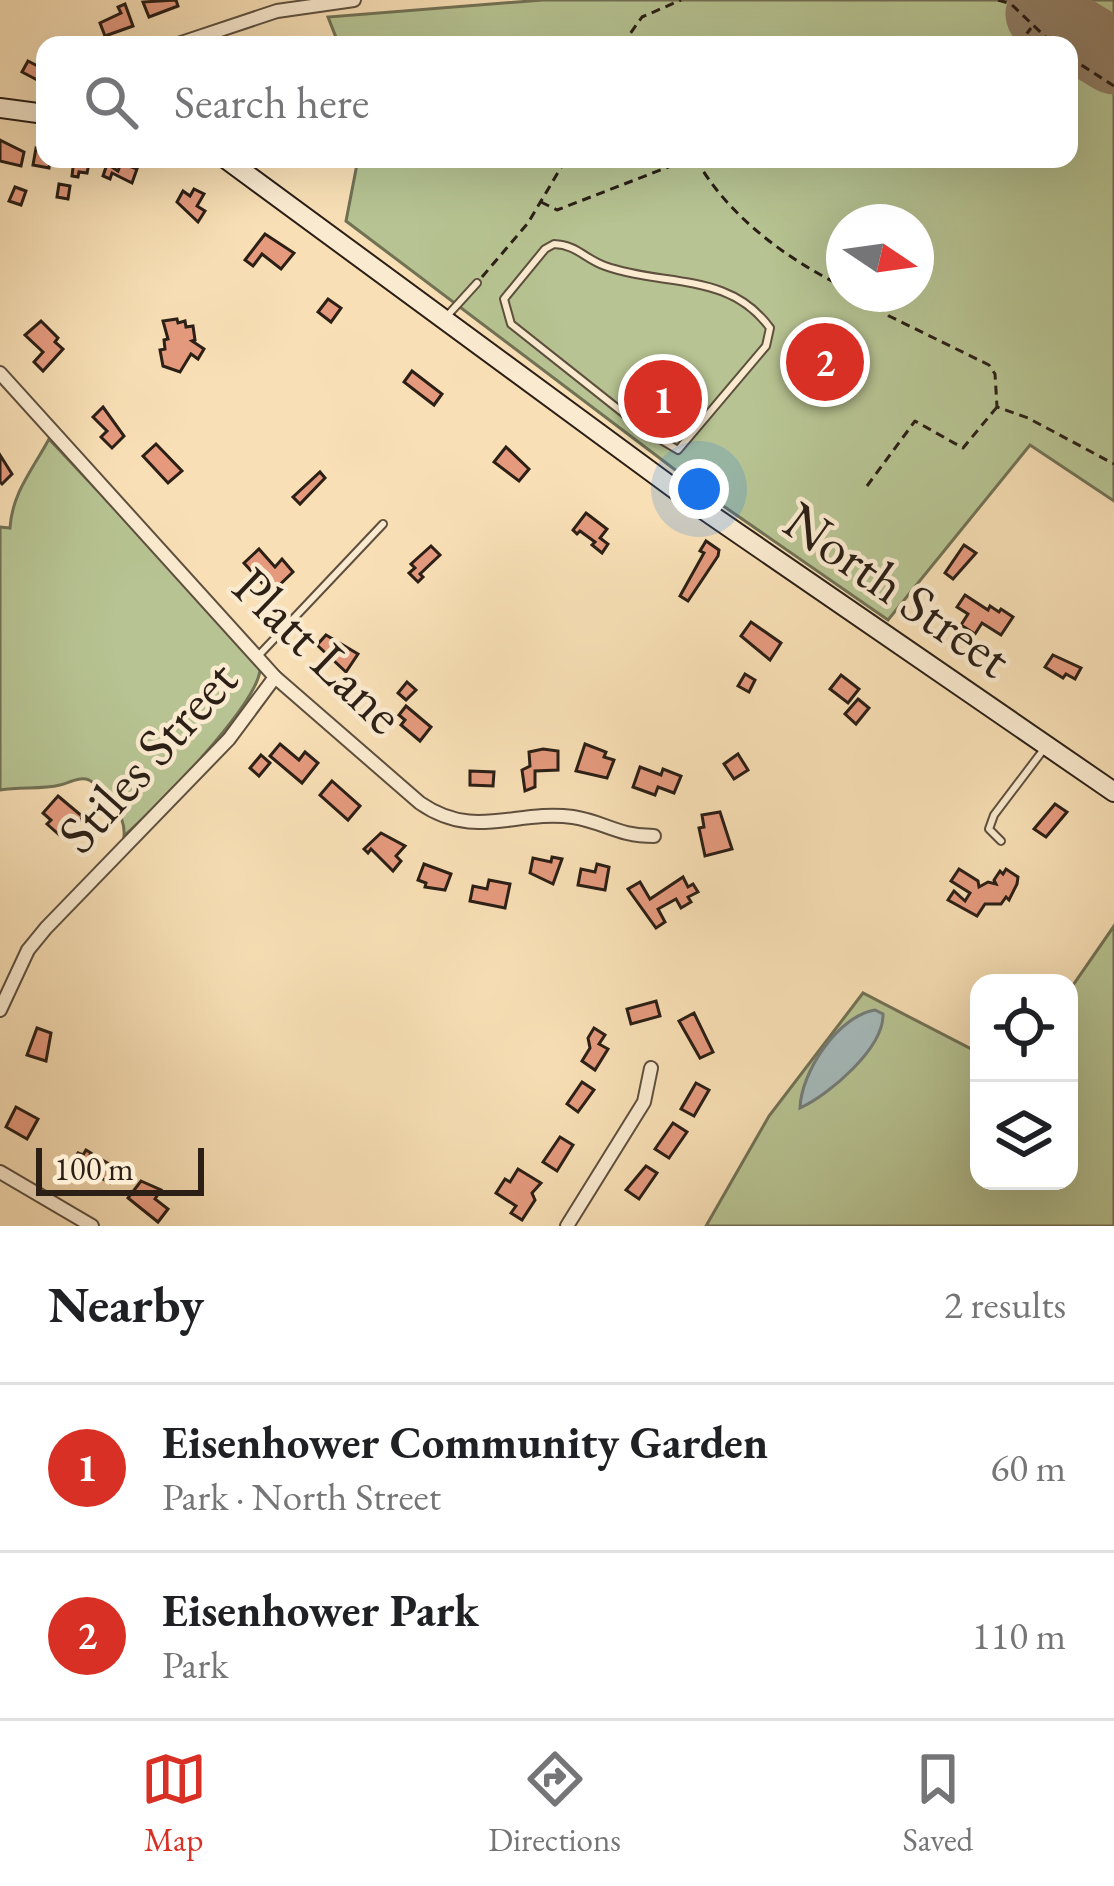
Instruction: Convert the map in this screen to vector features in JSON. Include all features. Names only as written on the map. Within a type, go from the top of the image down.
[{"type":"main road","points":[[0,108],[36,112]]},
{"type":"main road","name":"North Street","points":[[238,168],[691,501],[1114,793]]},
{"type":"street","points":[[202,36],[277,11],[354,0]]},
{"type":"street","name":"Platt Lane","points":[[0,373],[256,658],[420,803],[444,817],[481,824],[566,817],[627,836],[654,836]]},
{"type":"street","name":"Stiles Street","points":[[0,1010],[28,950],[46,928],[229,740],[275,677]]},
{"type":"street","points":[[567,1226],[644,1102],[651,1068]]},
{"type":"street","points":[[0,1172],[92,1226]]},
{"type":"lane","points":[[554,244],[568,245],[606,266],[711,285],[766,321],[770,336],[686,443],[672,450],[511,324],[504,299],[532,265],[554,244]]},
{"type":"lane","points":[[445,319],[477,283]]},
{"type":"lane","points":[[256,658],[383,524]]},
{"type":"lane","points":[[1001,841],[989,829],[994,815],[1046,746]]},
{"type":"path","points":[[628,36],[642,16],[681,0]]},
{"type":"path","points":[[1000,0],[1011,4],[1042,36]]},
{"type":"path","points":[[1025,36],[1031,27]]},
{"type":"path","points":[[1078,63],[1114,86]]},
{"type":"path","points":[[477,283],[541,202],[561,168]]},
{"type":"path","points":[[541,202],[557,210],[668,168]]},
{"type":"path","points":[[699,168],[725,204],[826,275]]},
{"type":"path","points":[[867,486],[915,421],[963,448],[997,407],[995,374],[988,365],[885,312]]},
{"type":"path","points":[[997,407],[1028,418],[1114,464]]},
{"type":"green space","points":[[543,0],[1114,0],[1114,501],[1030,445],[888,620],[719,503],[346,221],[356,168],[1078,168],[1078,36],[335,36],[328,17]]},
{"type":"green space","points":[[49,439],[256,659],[260,671],[223,733],[124,836],[114,804],[89,780],[0,790],[0,527],[10,528],[19,492]]},
{"type":"green space","points":[[1114,926],[1114,1226],[706,1226],[769,1116],[863,993],[970,1048],[970,1190],[1078,1190],[1078,978]]},
{"type":"shaded area","points":[[875,1010],[883,1014],[881,1027],[865,1055],[840,1081],[800,1108],[807,1078],[824,1048],[848,1023]]},
{"type":"building","points":[[176,0],[178,6],[149,17],[143,2]]},
{"type":"building","points":[[125,4],[133,26],[105,36],[100,23],[121,13],[118,7]]},
{"type":"building","points":[[28,61],[36,65],[36,79],[22,72]]},
{"type":"building","points":[[0,140],[24,152],[21,166],[0,161]]},
{"type":"building","points":[[73,168],[88,168],[87,173],[72,176]]},
{"type":"building","points":[[106,168],[137,169],[132,183],[112,173],[110,179],[103,176]]},
{"type":"building","points":[[59,184],[70,186],[68,199],[57,197]]},
{"type":"building","points":[[15,187],[26,191],[21,205],[9,201]]},
{"type":"building","points":[[194,189],[204,194],[197,206],[205,211],[198,222],[177,202],[183,191],[190,196]]},
{"type":"building","points":[[265,234],[294,253],[281,269],[262,254],[253,266],[245,260]]},
{"type":"building","points":[[328,299],[341,308],[331,322],[318,312]]},
{"type":"building","points":[[177,319],[178,323],[185,321],[186,327],[193,326],[192,341],[204,349],[198,359],[191,354],[180,372],[163,366],[160,350],[168,339],[163,321]]},
{"type":"building","points":[[41,321],[63,349],[43,371],[34,362],[43,352],[25,335]]},
{"type":"building","points":[[412,371],[442,394],[434,405],[404,382]]},
{"type":"building","points":[[103,407],[124,436],[112,448],[101,437],[107,431],[93,417]]},
{"type":"building","points":[[156,444],[182,471],[168,483],[143,456]]},
{"type":"building","points":[[506,447],[529,469],[519,481],[494,462]]},
{"type":"building","points":[[0,455],[12,474],[2,484],[0,482]]},
{"type":"building","points":[[320,472],[325,478],[300,504],[293,497]]},
{"type":"building","points":[[586,513],[607,529],[600,538],[608,544],[602,553],[592,545],[595,542],[573,530]]},
{"type":"building","points":[[706,541],[719,550],[718,556],[688,601],[680,596]]},
{"type":"building","points":[[964,545],[976,553],[953,579],[945,573]]},
{"type":"building","points":[[431,546],[440,555],[418,582],[409,573],[415,568],[411,564]]},
{"type":"building","points":[[259,549],[275,567],[282,559],[293,572],[271,593],[244,563]]},
{"type":"building","points":[[965,595],[988,610],[990,606],[1001,609],[1013,617],[1001,635],[982,623],[975,634],[961,625],[968,614],[957,607]]},
{"type":"building","points":[[751,622],[781,643],[770,660],[741,636]]},
{"type":"building","points":[[326,635],[358,654],[346,672],[317,645]]},
{"type":"building","points":[[1053,655],[1081,668],[1075,679],[1045,667]]},
{"type":"building","points":[[745,674],[755,680],[749,692],[738,686]]},
{"type":"building","points":[[841,675],[859,689],[848,703],[830,689]]},
{"type":"building","points":[[407,682],[416,690],[406,700],[398,693]]},
{"type":"building","points":[[858,699],[869,708],[856,724],[845,714]]},
{"type":"building","points":[[406,706],[431,727],[420,741],[401,725],[405,720],[399,715]]},
{"type":"building","points":[[280,744],[299,760],[305,752],[318,763],[302,783],[270,756]]},
{"type":"building","points":[[585,744],[614,760],[607,778],[576,771]]},
{"type":"building","points":[[558,751],[558,770],[535,771],[535,787],[525,791],[522,770],[530,766],[529,752]]},
{"type":"building","points":[[738,754],[748,770],[734,779],[724,764]]},
{"type":"building","points":[[261,755],[270,763],[259,776],[250,768]]},
{"type":"building","points":[[640,767],[681,776],[674,793],[658,787],[655,795],[633,787]]},
{"type":"building","points":[[470,771],[494,772],[493,786],[470,785]]},
{"type":"building","points":[[332,781],[360,806],[348,820],[320,795]]},
{"type":"building","points":[[58,796],[83,817],[76,825],[71,820],[64,839],[47,824],[51,820],[43,813]]},
{"type":"building","points":[[1055,804],[1067,812],[1046,837],[1034,829]]},
{"type":"building","points":[[720,812],[732,849],[705,856],[699,828],[704,827],[702,815]]},
{"type":"building","points":[[381,833],[405,846],[396,856],[401,861],[393,871],[371,849],[368,853],[364,849]]},
{"type":"building","points":[[552,857],[562,859],[553,884],[530,873],[533,858],[551,862]]},
{"type":"building","points":[[424,864],[451,874],[445,890],[425,887],[418,880]]},
{"type":"building","points":[[597,864],[609,867],[605,890],[578,885],[581,869],[595,872]]},
{"type":"building","points":[[959,869],[978,881],[979,887],[996,884],[1000,871],[1003,874],[1006,869],[1018,877],[1017,884],[1009,900],[985,904],[977,916],[948,900],[954,891],[965,901],[970,893],[951,881]]},
{"type":"building","points":[[683,877],[698,892],[681,908],[676,899],[658,909],[665,922],[656,928],[628,889],[640,882],[650,899]]},
{"type":"building","points":[[489,880],[510,884],[505,908],[470,901],[473,886],[487,889]]},
{"type":"building","points":[[656,1001],[660,1016],[631,1024],[627,1009]]},
{"type":"building","points":[[694,1013],[713,1052],[700,1058],[679,1021]]},
{"type":"building","points":[[37,1028],[51,1033],[46,1061],[27,1055]]},
{"type":"building","points":[[594,1028],[605,1035],[599,1044],[608,1049],[595,1070],[582,1061]]},
{"type":"building","points":[[582,1082],[594,1090],[578,1112],[567,1104]]},
{"type":"building","points":[[696,1083],[709,1090],[694,1116],[681,1109]]},
{"type":"building","points":[[16,1107],[38,1119],[27,1139],[6,1127]]},
{"type":"building","points":[[673,1123],[687,1132],[669,1158],[655,1149]]},
{"type":"building","points":[[560,1137],[573,1145],[557,1171],[543,1162]]},
{"type":"building","points":[[86,1150],[91,1153],[88,1159],[94,1162],[97,1157],[118,1169],[110,1183],[94,1174],[91,1180],[70,1167],[78,1153],[83,1155]]},
{"type":"building","points":[[646,1166],[657,1173],[639,1199],[626,1190]]},
{"type":"building","points":[[518,1169],[541,1183],[522,1220],[511,1213],[516,1206],[496,1193]]},
{"type":"building","points":[[141,1181],[161,1190],[155,1199],[168,1209],[158,1222],[128,1198]]},
{"type":"runway","points":[[1043,14],[1114,57]]},
{"type":"place","name":"Eisenhower Park","points":[[825,362]]},
{"type":"place","name":"Eisenhower Community Garden","points":[[663,399]]}]
